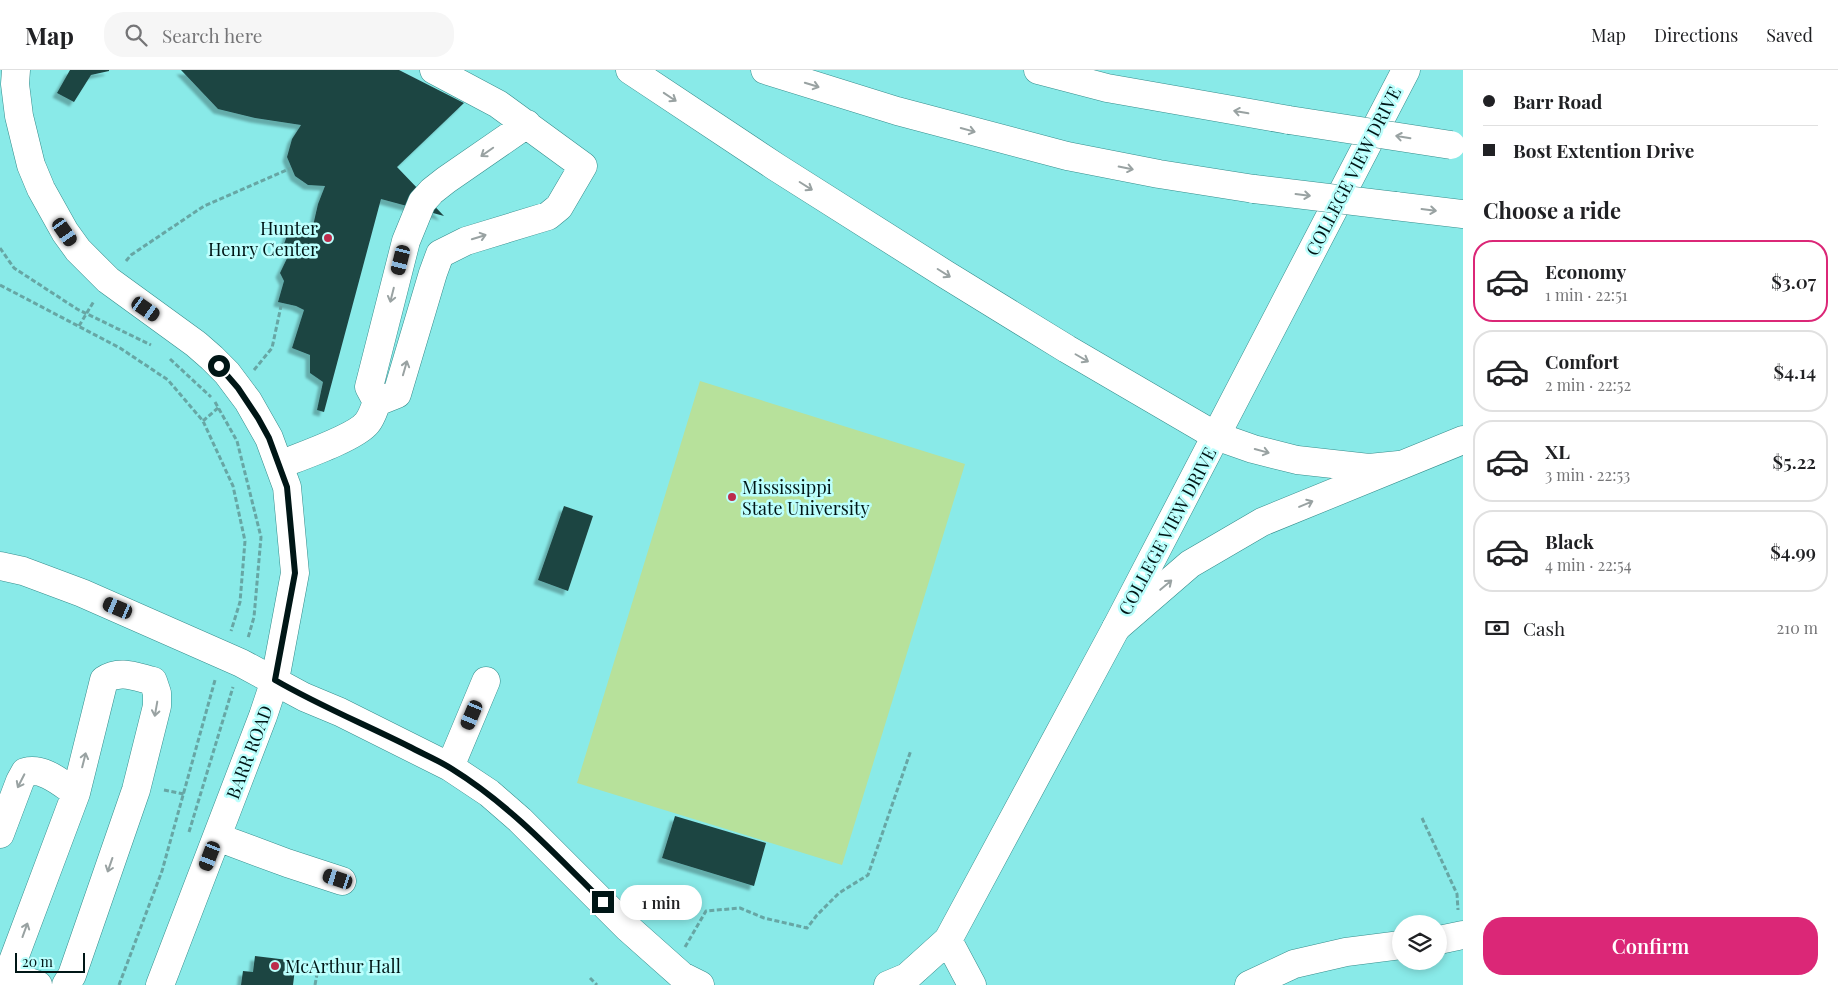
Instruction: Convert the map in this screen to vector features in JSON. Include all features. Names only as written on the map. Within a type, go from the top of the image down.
[{"type":"street","name":"BARR ROAD","points":[[16,70],[15,84],[20,125],[31,165],[53,214],[78,250],[108,280],[196,344],[226,373],[258,418],[269,438],[287,487],[295,573],[275,680],[160,985]]},
{"type":"street","points":[[279,465],[314,452],[359,431],[372,414],[377,402],[397,394],[440,254],[466,241],[548,216],[559,207],[583,166],[498,104],[434,70]]},
{"type":"street","points":[[630,70],[776,167],[945,274],[1067,349],[1216,436],[1297,460],[1369,468],[1399,465]]},
{"type":"street","points":[[765,70],[897,111],[1067,156],[1159,174],[1254,189],[1463,214]]},
{"type":"street","points":[[1038,70],[1107,88],[1289,120],[1457,145]]},
{"type":"street","points":[[1070,70],[1107,88]]},
{"type":"street","name":"COLLEGE VIEW DRIVE","points":[[902,982],[948,940],[1116,628],[1406,70]]},
{"type":"street","points":[[377,402],[369,387],[406,241],[422,202],[432,191],[527,124]]},
{"type":"street","points":[[406,241],[440,254]]},
{"type":"street","points":[[1116,628],[1190,564],[1262,522],[1463,440]]},
{"type":"street","points":[[0,566],[23,571],[82,593],[232,659],[450,767],[489,793],[520,820],[628,928],[682,976],[697,985]]},
{"type":"street","points":[[38,985],[4,978],[76,793],[104,680],[112,674],[123,674],[153,682],[157,693],[157,706],[136,790],[72,975],[66,985]]},
{"type":"street","points":[[450,767],[486,681]]},
{"type":"street","points":[[0,834],[25,772],[33,770],[44,773],[76,793]]},
{"type":"street","points":[[216,837],[342,881]]},
{"type":"street","points":[[948,940],[972,985]]},
{"type":"street","points":[[1249,985],[1294,964],[1346,952],[1392,946]]},
{"type":"path","points":[[79,326],[108,280],[132,255],[204,206],[291,168]]},
{"type":"path","points":[[0,248],[14,268],[87,313],[158,349]]},
{"type":"path","points":[[0,285],[120,348],[168,380],[202,422],[233,486],[245,541],[240,602],[232,659],[187,839]]},
{"type":"path","points":[[119,985],[162,871],[211,691],[232,659],[254,618],[261,537],[237,441],[213,399],[165,355]]},
{"type":"path","points":[[672,967],[706,911],[740,908],[764,918],[807,928],[817,914],[839,893],[868,875],[911,750]]},
{"type":"path","points":[[164,790],[184,794]]},
{"type":"path","points":[[1422,818],[1457,894],[1454,937]]},
{"type":"path","points":[[315,985],[318,963]]},
{"type":"path","points":[[590,978],[597,985]]},
{"type":"shaded area","name":"Mississippi State University","points":[[0,70],[1463,70],[1463,985],[0,985]]},
{"type":"green space","points":[[700,381],[965,464],[842,865],[577,783]]},
{"type":"building","points":[[70,70],[109,71],[91,75],[74,102],[57,93]]},
{"type":"building","name":"Hunter Henry Center","points":[[181,70],[399,70],[464,103],[397,167],[444,216],[381,199],[324,412],[317,410],[323,382],[310,373],[310,355],[292,348],[304,310],[278,302],[284,281],[280,273],[291,250],[283,247],[291,224],[312,230],[318,204],[325,186],[308,185],[295,176],[287,157],[292,139],[301,125],[255,118],[218,109]]},
{"type":"building","points":[[564,506],[593,516],[568,591],[538,580]]},
{"type":"building","points":[[675,816],[766,843],[754,886],[662,858]]},
{"type":"building","name":"McArthur Hall","points":[[255,956],[296,961],[293,985],[241,985],[243,971],[253,972]]},
{"type":"place","name":"Hunter Henry Center","points":[[328,238]]},
{"type":"place","name":"Mississippi State University","points":[[732,497]]},
{"type":"place","name":"McArthur Hall","points":[[275,966]]},
{"type":"route","points":[[219,366],[248,401],[258,418],[269,438],[287,487],[295,573],[275,680],[450,767],[489,793],[520,820],[603,902]]}]
